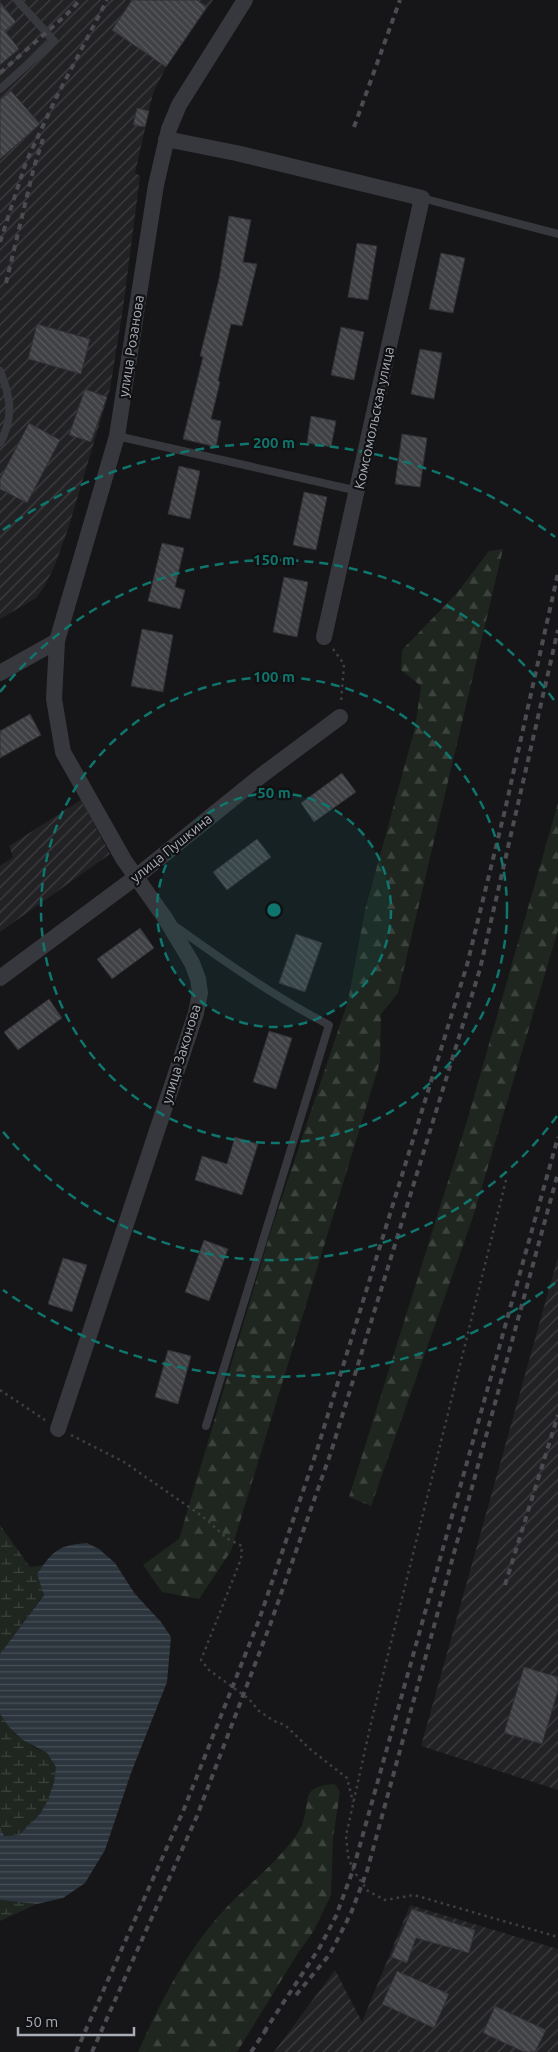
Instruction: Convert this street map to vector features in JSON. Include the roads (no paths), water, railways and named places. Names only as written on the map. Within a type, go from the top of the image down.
[{"type":"street","name":"улица Розанова","points":[[57,641],[117,436],[156,185],[166,139],[179,105],[245,0]]},
{"type":"street","points":[[166,139],[236,153],[422,198]]},
{"type":"street","name":"Комсомольская улица","points":[[324,637],[422,198]]},
{"type":"street","points":[[0,673],[57,641]]},
{"type":"street","name":"улица Законова","points":[[57,641],[54,699],[63,752],[124,860],[166,918],[192,963],[198,979],[200,993],[196,1013],[58,1429]]},
{"type":"street","name":"улица Пушкина","points":[[0,978],[136,876],[262,774],[340,717]]},
{"type":"lane","points":[[0,89],[54,40],[17,0]]},
{"type":"lane","points":[[422,198],[558,234]]},
{"type":"lane","points":[[0,371],[7,388],[10,410],[8,429],[0,443]]},
{"type":"lane","points":[[117,436],[358,491]]},
{"type":"lane","points":[[166,918],[227,964],[275,996],[329,1025],[206,1426]]},
{"type":"railway","points":[[0,73],[66,15],[80,0]]},
{"type":"railway","points":[[0,242],[26,162],[56,98],[107,0]]},
{"type":"railway","points":[[354,127],[400,0]]},
{"type":"railway","points":[[6,283],[34,167],[43,139]]},
{"type":"railway","points":[[76,2052],[184,1809],[259,1620],[317,1450],[467,965],[505,810],[558,573]]},
{"type":"railway","points":[[92,2052],[197,1816],[270,1625],[331,1452],[480,969],[558,630]]},
{"type":"railway","points":[[264,2032],[320,1947],[336,1916],[353,1870],[558,1137]]},
{"type":"railway","points":[[296,1995],[330,1954],[351,1913],[367,1871],[558,1173]]},
{"type":"railway","points":[[505,1585],[558,1415]]},
{"type":"railway","points":[[251,2052],[268,2027]]}]
